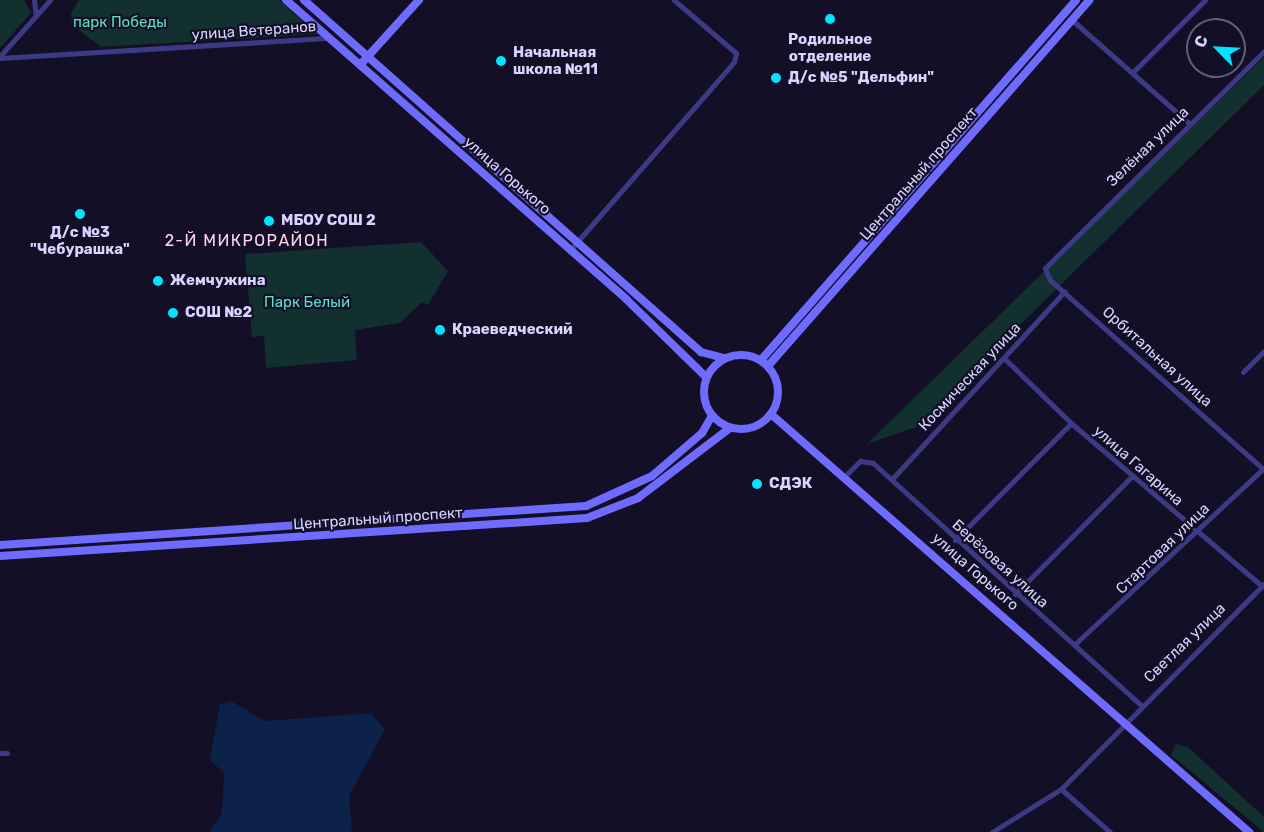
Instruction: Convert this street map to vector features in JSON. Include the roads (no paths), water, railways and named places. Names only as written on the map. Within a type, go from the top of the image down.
[{"type":"main road","name":"улица Горького","points":[[286,0],[570,250],[706,377]]},
{"type":"main road","name":"улица Горького","points":[[303,0],[579,241],[701,352],[724,358]]},
{"type":"main road","points":[[360,65],[419,0]]},
{"type":"main road","name":"Центральный проспект","points":[[764,363],[1076,0]]},
{"type":"main road","name":"Центральный проспект","points":[[764,363],[1089,0]]},
{"type":"main road","points":[[741,355],[764,363],[779,393],[772,415],[752,429],[729,428],[712,416],[704,399],[706,377],[724,358],[741,355]]},
{"type":"main road","name":"улица Горького","points":[[772,415],[1249,832]]},
{"type":"main road","name":"Центральный проспект","points":[[0,544],[586,506],[614,497],[677,456],[708,427],[712,416]]},
{"type":"main road","name":"Центральный проспект","points":[[0,556],[564,521],[619,508],[729,428]]},
{"type":"main road","points":[[614,497],[619,508]]},
{"type":"main road","points":[[356,522],[356,533]]},
{"type":"street","points":[[34,0],[36,16]]},
{"type":"street","points":[[0,57],[50,0]]},
{"type":"street","points":[[570,250],[734,62],[736,53],[674,0]]},
{"type":"street","points":[[1132,73],[1205,0]]},
{"type":"street","points":[[1072,20],[1189,123]]},
{"type":"street","name":"улица Ветеранов","points":[[0,57],[329,38]]},
{"type":"street","name":"Зелёная улица","points":[[1049,261],[1264,51]]},
{"type":"street","name":"Орбитальная улица","points":[[1049,261],[1045,275],[1263,469]]},
{"type":"street","name":"Космическая улица","points":[[892,479],[1065,291]]},
{"type":"street","points":[[1243,372],[1264,351]]},
{"type":"street","name":"улица Гагарина","points":[[1004,358],[1071,423],[1196,533],[1263,585]]},
{"type":"street","points":[[955,540],[1071,423]]},
{"type":"street","name":"Берёзовая улица","points":[[844,477],[866,460],[892,479],[955,540],[1140,704]]},
{"type":"street","name":"Стартовая улица","points":[[1075,644],[1263,469]]},
{"type":"street","points":[[1015,594],[1131,476]]},
{"type":"street","name":"Светлая улица","points":[[992,832],[1061,789],[1140,704],[1263,585]]},
{"type":"street","points":[[1061,789],[1110,832]]},
{"type":"water","points":[[231,701],[265,721],[371,713],[385,729],[349,796],[352,832],[209,832],[222,813],[224,773],[210,760],[220,704]]},
{"type":"place","name":"Родильное отделение","points":[[830,19]]},
{"type":"place","name":"Начальная школа №11","points":[[501,61]]},
{"type":"place","name":"Д/c №5 \"Дельфин\"","points":[[776,78]]},
{"type":"place","name":"Д/c №3 \"Чебурашка\"","points":[[80,214]]},
{"type":"place","name":"МБОУ СОШ 2","points":[[269,221]]},
{"type":"place","name":"Жемчужина","points":[[158,281]]},
{"type":"place","name":"СОШ №2","points":[[173,313]]},
{"type":"place","name":"Краеведческий","points":[[440,330]]},
{"type":"place","name":"СДЭК","points":[[757,484]]},
{"type":"district","name":"2-Й МИКРОРАЙОН","points":[[247,241]]},
{"type":"park label","name":"парк Победы","points":[[120,23]]},
{"type":"park label","name":"Парк Белый","points":[[307,303]]}]
